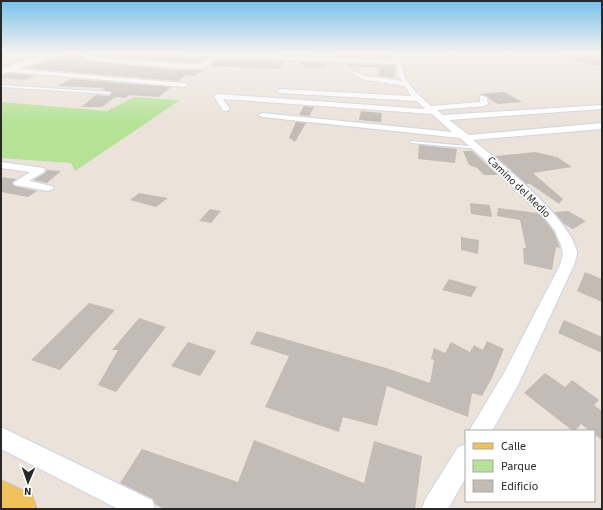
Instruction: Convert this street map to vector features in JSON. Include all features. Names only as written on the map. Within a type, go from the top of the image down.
[{"type":"main road","points":[[1,499],[18,509]]},
{"type":"street","points":[[85,77],[184,85]]},
{"type":"street","points":[[362,77],[406,84]]},
{"type":"street","name":"Camino del Medio","points":[[402,77],[418,98],[479,148],[535,200],[550,216],[561,231],[570,254],[567,265],[511,379],[481,430]]},
{"type":"street","points":[[275,90],[418,98]]},
{"type":"street","points":[[226,109],[218,96],[437,113],[602,107]]},
{"type":"street","points":[[437,113],[484,104],[483,98]]},
{"type":"street","points":[[262,115],[466,137],[602,126]]},
{"type":"street","points":[[1,166],[40,170],[19,183],[48,188]]},
{"type":"street","points":[[1,438],[144,509]]},
{"type":"street","points":[[434,509],[465,457]]},
{"type":"lane","points":[[1,86],[109,93]]},
{"type":"lane","points":[[412,142],[479,148]]},
{"type":"green space","points":[[134,97],[180,100],[75,171],[71,163],[1,158],[1,102],[107,111]]},
{"type":"building","points":[[1,77],[33,77],[24,80]]},
{"type":"building","points":[[129,77],[183,77],[178,81]]},
{"type":"building","points":[[71,79],[171,87],[159,97],[129,95],[125,98],[115,97],[102,107],[81,107],[96,95],[109,96],[112,92],[102,90],[104,88],[57,86]]},
{"type":"building","points":[[504,92],[522,102],[498,104],[488,97],[480,94]]},
{"type":"building","points":[[304,106],[314,107],[309,116],[299,115]]},
{"type":"building","points":[[361,111],[382,113],[381,122],[359,120]]},
{"type":"building","points":[[296,122],[306,123],[295,142],[289,138]]},
{"type":"building","points":[[419,145],[457,149],[455,163],[418,159]]},
{"type":"building","points":[[463,151],[472,151],[498,175],[484,175],[477,168],[469,165]]},
{"type":"building","points":[[535,152],[557,157],[572,167],[533,173],[563,199],[559,204],[530,184],[526,184],[495,156]]},
{"type":"building","points":[[47,170],[61,171],[47,183],[33,180],[45,173]]},
{"type":"building","points":[[1,177],[16,179],[12,183],[15,186],[37,191],[28,197],[1,192]]},
{"type":"building","points":[[139,193],[168,198],[156,207],[130,200]]},
{"type":"building","points":[[470,203],[490,205],[492,217],[471,214]]},
{"type":"building","points":[[498,208],[538,213],[545,220],[554,232],[560,248],[556,247],[552,270],[524,264],[523,248],[526,248],[520,220],[497,216]]},
{"type":"building","points":[[210,209],[221,211],[211,223],[199,221]]},
{"type":"building","points":[[568,211],[586,221],[573,229],[564,224],[554,212]]},
{"type":"building","points":[[461,237],[479,240],[478,254],[461,250]]},
{"type":"building","points":[[585,272],[602,279],[602,302],[577,291]]},
{"type":"building","points":[[449,279],[477,287],[471,297],[442,290]]},
{"type":"building","points":[[89,303],[115,310],[60,370],[31,360]]},
{"type":"building","points":[[139,318],[166,327],[116,392],[98,385],[118,350],[112,350]]},
{"type":"building","points":[[564,320],[602,337],[602,353],[558,333]]},
{"type":"building","points":[[257,331],[386,368],[430,383],[434,360],[431,359],[434,348],[445,353],[451,342],[470,352],[474,345],[483,350],[487,341],[504,349],[492,378],[482,396],[472,393],[468,417],[387,386],[377,426],[343,417],[339,432],[265,407],[289,356],[250,344]]},
{"type":"building","points":[[188,342],[216,351],[200,376],[171,366]]},
{"type":"building","points":[[545,373],[565,387],[572,380],[599,400],[594,405],[602,411],[602,440],[595,435],[595,430],[589,430],[581,424],[576,430],[572,430],[524,393]]},
{"type":"building","points":[[254,440],[364,483],[374,441],[422,456],[415,509],[164,509],[155,504],[153,499],[120,483],[142,449],[238,482]]}]
